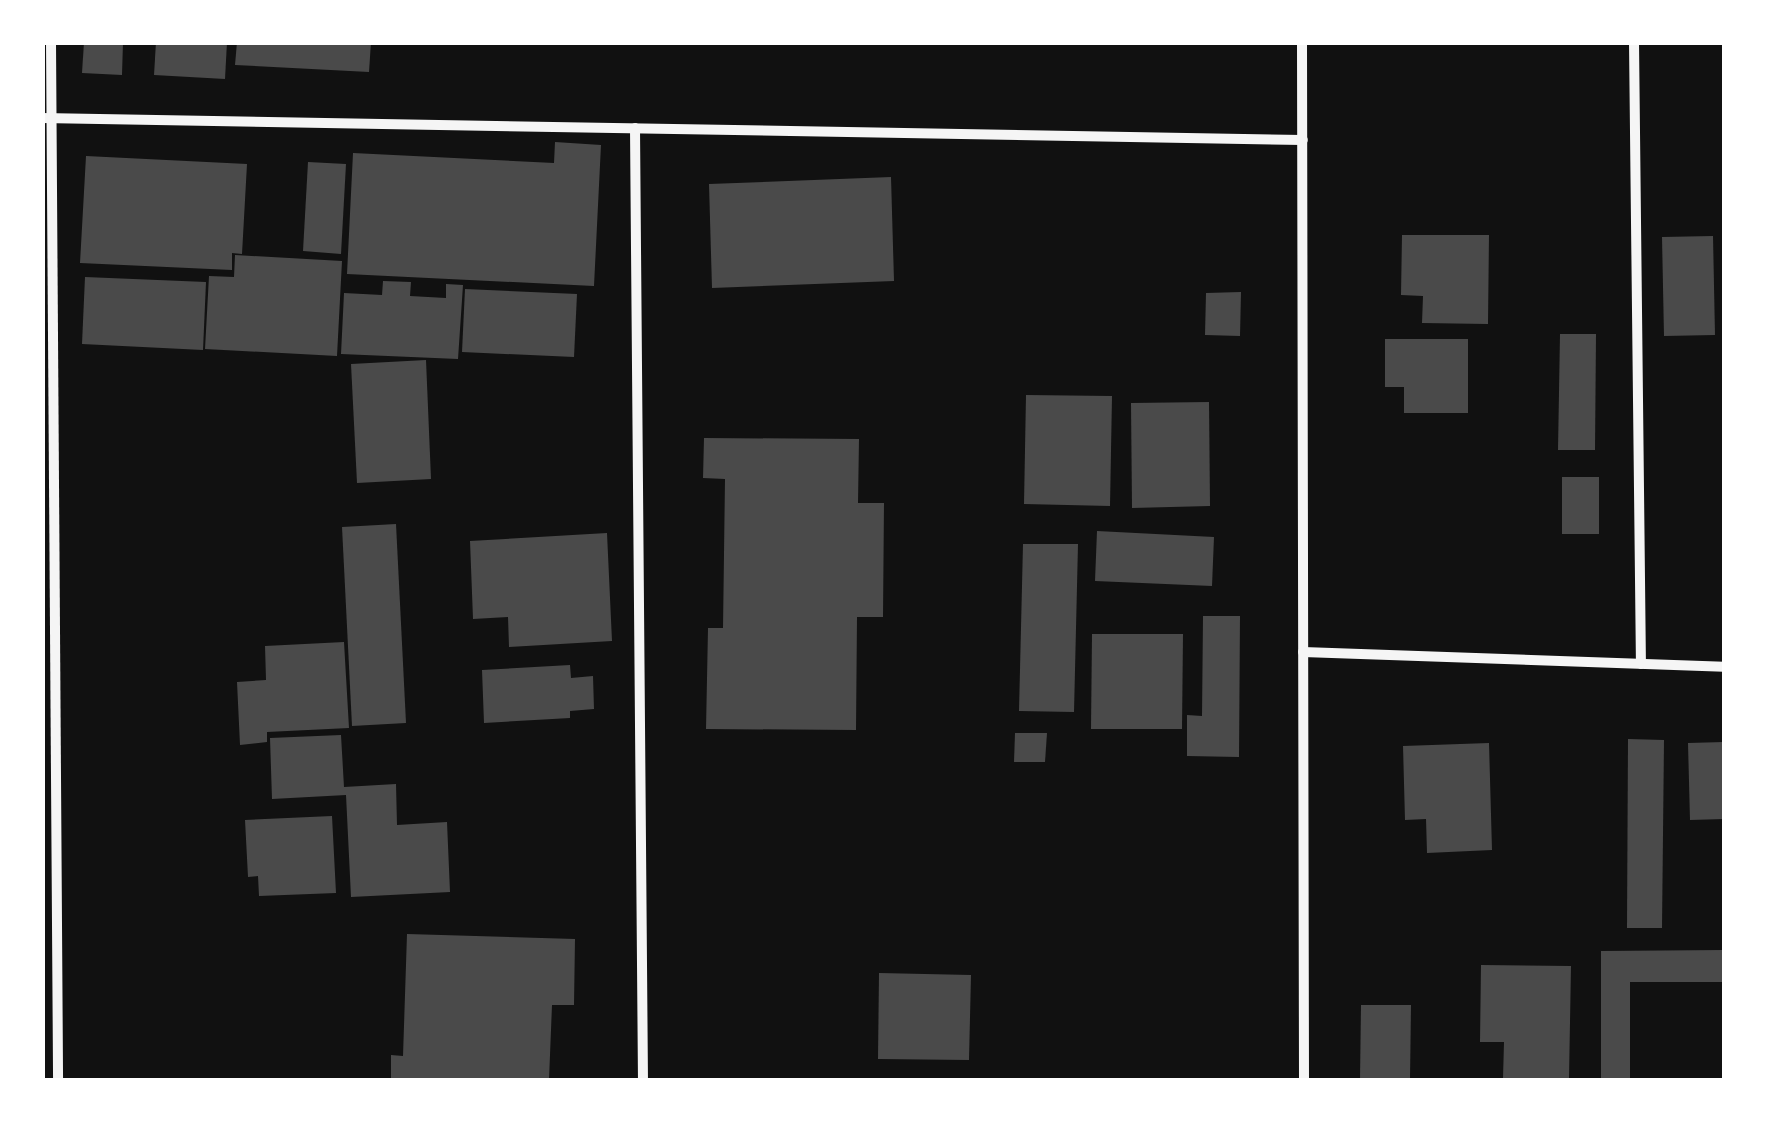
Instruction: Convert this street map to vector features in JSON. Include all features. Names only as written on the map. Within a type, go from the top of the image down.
[{"type":"street","points":[[51,42],[47,118],[58,1080]]},
{"type":"street","points":[[1302,42],[1304,1080]]},
{"type":"street","points":[[1634,42],[1642,664]]},
{"type":"street","points":[[47,118],[1302,140]]},
{"type":"street","points":[[635,128],[644,1080]]},
{"type":"street","points":[[1303,652],[1724,668]]},
{"type":"building","points":[[84,42],[123,42],[122,75],[82,73]]},
{"type":"building","points":[[156,42],[227,42],[225,79],[154,75]]},
{"type":"building","points":[[237,42],[371,42],[369,72],[235,65]]},
{"type":"building","points":[[555,142],[601,145],[594,286],[347,274],[353,153],[554,163]]},
{"type":"building","points":[[86,156],[247,164],[242,254],[232,253],[232,270],[80,263]]},
{"type":"building","points":[[308,162],[346,164],[341,254],[303,251]]},
{"type":"building","points":[[891,177],[894,281],[712,288],[709,184]]},
{"type":"building","points":[[1402,235],[1489,235],[1488,324],[1422,323],[1423,296],[1401,295]]},
{"type":"building","points":[[1713,236],[1715,335],[1664,336],[1662,237]]},
{"type":"building","points":[[235,255],[342,261],[337,356],[205,349],[209,276],[234,277]]},
{"type":"building","points":[[85,277],[206,282],[203,350],[82,344]]},
{"type":"building","points":[[383,281],[411,282],[410,296],[446,298],[446,284],[463,285],[458,359],[341,354],[344,293],[382,295]]},
{"type":"building","points":[[465,289],[577,294],[574,357],[462,352]]},
{"type":"building","points":[[1241,292],[1240,336],[1205,335],[1206,293]]},
{"type":"building","points":[[1560,334],[1596,334],[1595,450],[1558,450]]},
{"type":"building","points":[[1385,339],[1468,339],[1468,413],[1404,413],[1404,387],[1385,387]]},
{"type":"building","points":[[426,360],[431,479],[357,483],[351,364]]},
{"type":"building","points":[[1026,395],[1112,396],[1110,506],[1024,504]]},
{"type":"building","points":[[1209,402],[1210,506],[1132,508],[1131,403]]},
{"type":"building","points":[[704,438],[859,439],[858,503],[884,503],[883,617],[857,617],[856,730],[706,729],[708,628],[723,628],[725,479],[703,478]]},
{"type":"building","points":[[1562,477],[1599,477],[1599,534],[1562,534]]},
{"type":"building","points":[[396,524],[406,723],[352,726],[342,527]]},
{"type":"building","points":[[1097,531],[1214,537],[1212,586],[1095,581]]},
{"type":"building","points":[[607,533],[612,641],[509,647],[508,617],[473,619],[470,541]]},
{"type":"building","points":[[1023,544],[1078,544],[1074,712],[1019,711]]},
{"type":"building","points":[[1203,616],[1240,616],[1239,757],[1187,756],[1187,715],[1202,716]]},
{"type":"building","points":[[1092,634],[1183,634],[1182,729],[1091,729]]},
{"type":"building","points":[[344,642],[349,728],[267,732],[267,742],[240,745],[237,682],[266,680],[265,646]]},
{"type":"building","points":[[570,665],[571,678],[593,676],[594,709],[570,711],[570,718],[484,723],[482,670]]},
{"type":"building","points":[[1015,733],[1047,733],[1045,762],[1014,762]]},
{"type":"building","points":[[341,735],[344,787],[396,784],[397,825],[447,822],[450,892],[351,897],[346,795],[272,799],[270,738]]},
{"type":"building","points":[[1628,739],[1664,740],[1662,928],[1627,928]]},
{"type":"building","points":[[1724,742],[1724,819],[1690,820],[1688,743]]},
{"type":"building","points":[[1489,743],[1492,850],[1427,853],[1426,819],[1405,820],[1403,746]]},
{"type":"building","points":[[332,816],[336,893],[259,896],[258,876],[248,877],[245,820]]},
{"type":"building","points":[[407,934],[575,939],[574,1005],[552,1005],[549,1080],[391,1080],[391,1055],[403,1056]]},
{"type":"building","points":[[1724,950],[1724,982],[1630,982],[1630,1080],[1601,1080],[1601,951]]},
{"type":"building","points":[[1481,965],[1571,966],[1569,1079],[1503,1078],[1504,1042],[1480,1042]]},
{"type":"building","points":[[879,973],[971,975],[969,1060],[878,1059]]},
{"type":"building","points":[[1361,1005],[1411,1005],[1410,1080],[1360,1080]]}]
